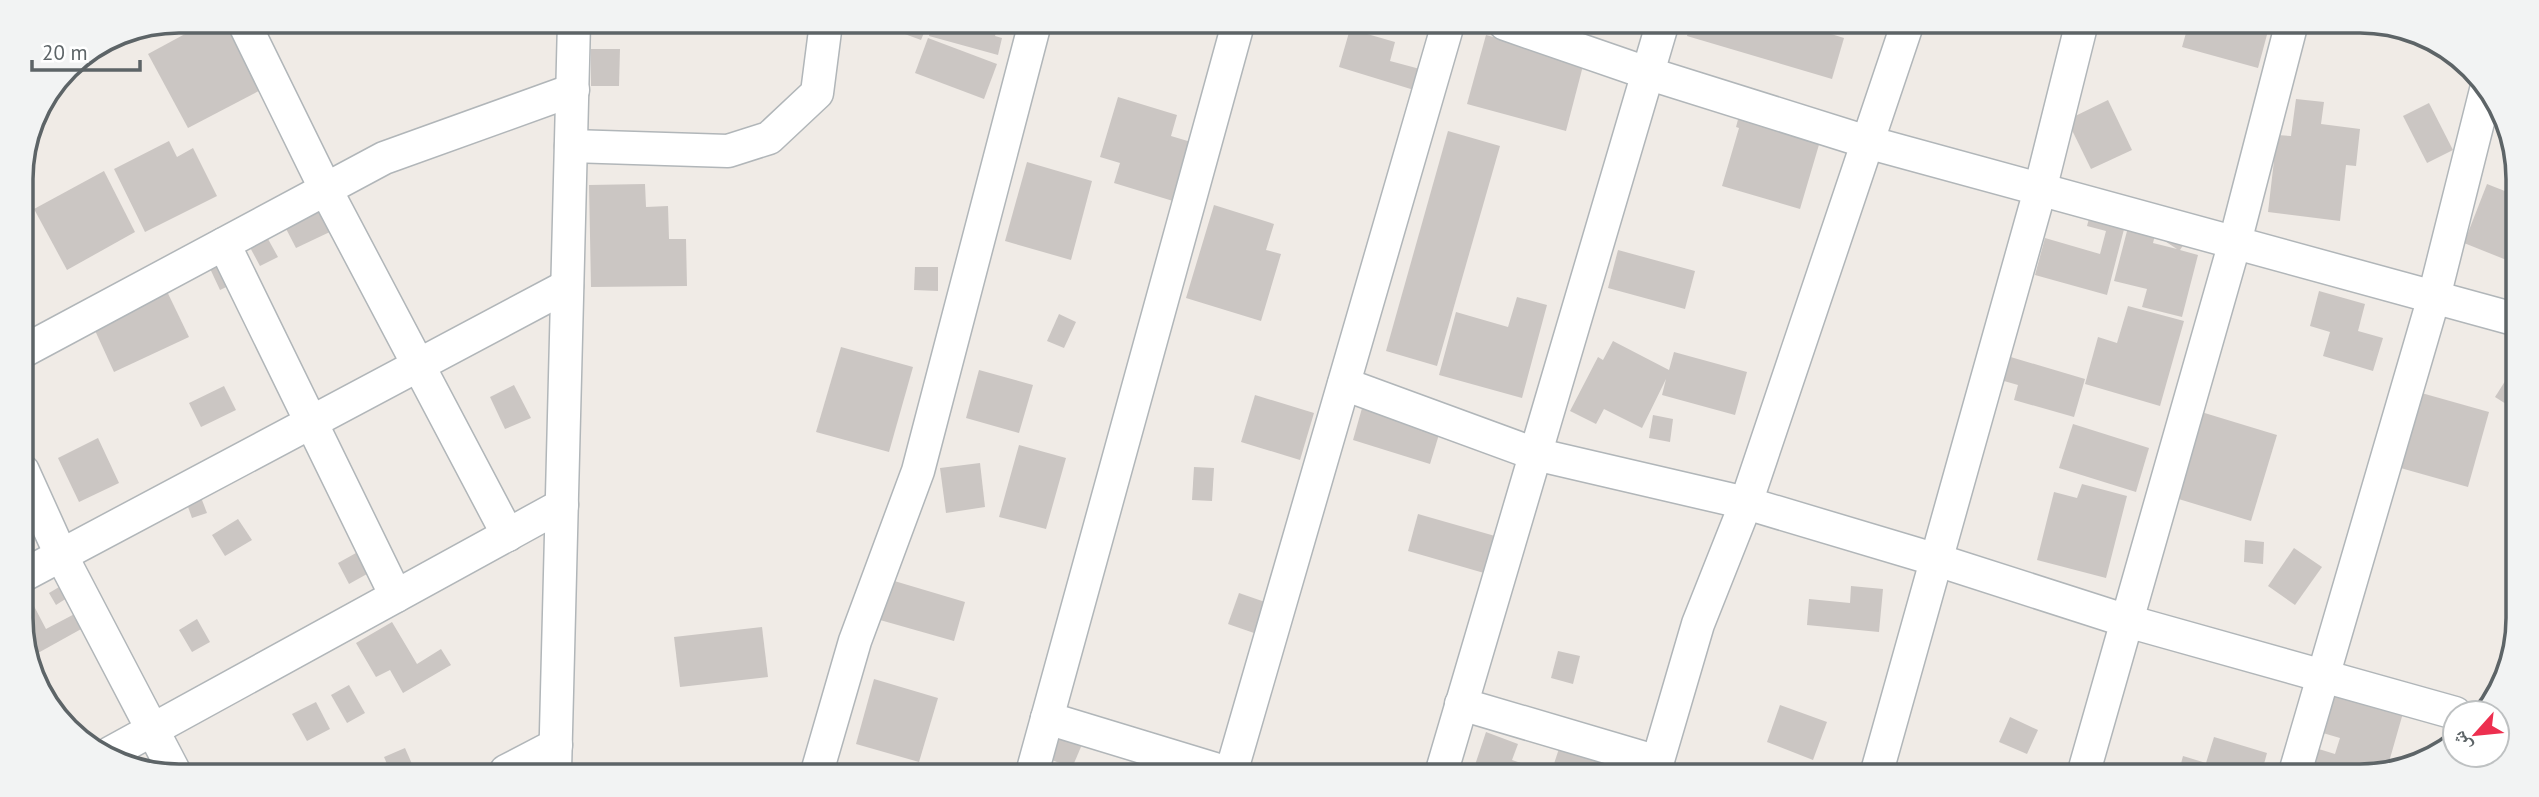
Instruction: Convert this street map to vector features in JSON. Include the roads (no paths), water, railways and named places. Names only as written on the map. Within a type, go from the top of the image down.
[{"type":"street","points":[[249,33],[326,190],[508,535]]},
{"type":"street","points":[[534,764],[556,758],[574,33]]},
{"type":"street","points":[[571,146],[728,151],[769,138],[817,93],[825,33]]},
{"type":"street","points":[[819,764],[855,641],[918,471],[1032,33]]},
{"type":"street","points":[[1035,764],[1236,33]]},
{"type":"street","points":[[1232,764],[1445,33]]},
{"type":"street","points":[[1532,33],[1647,73],[1867,142],[2506,317]]},
{"type":"street","points":[[1444,763],[1660,33]]},
{"type":"street","points":[[1657,763],[1698,624],[1746,503],[1905,33]]},
{"type":"street","points":[[1880,763],[2040,190],[2079,33]]},
{"type":"street","points":[[2086,763],[2235,242],[2289,33]]},
{"type":"street","points":[[34,346],[384,158],[573,90]]},
{"type":"street","points":[[2298,763],[2434,297],[2483,101]]},
{"type":"street","points":[[224,244],[396,596]]},
{"type":"street","points":[[33,570],[568,286]]},
{"type":"street","points":[[1344,384],[1535,454],[1746,503],[2127,621],[2441,709]]},
{"type":"street","points":[[33,494],[61,555],[170,764]]},
{"type":"street","points":[[116,749],[562,505]]},
{"type":"street","points":[[1461,704],[1642,763]]},
{"type":"street","points":[[1047,718],[1198,764]]}]
